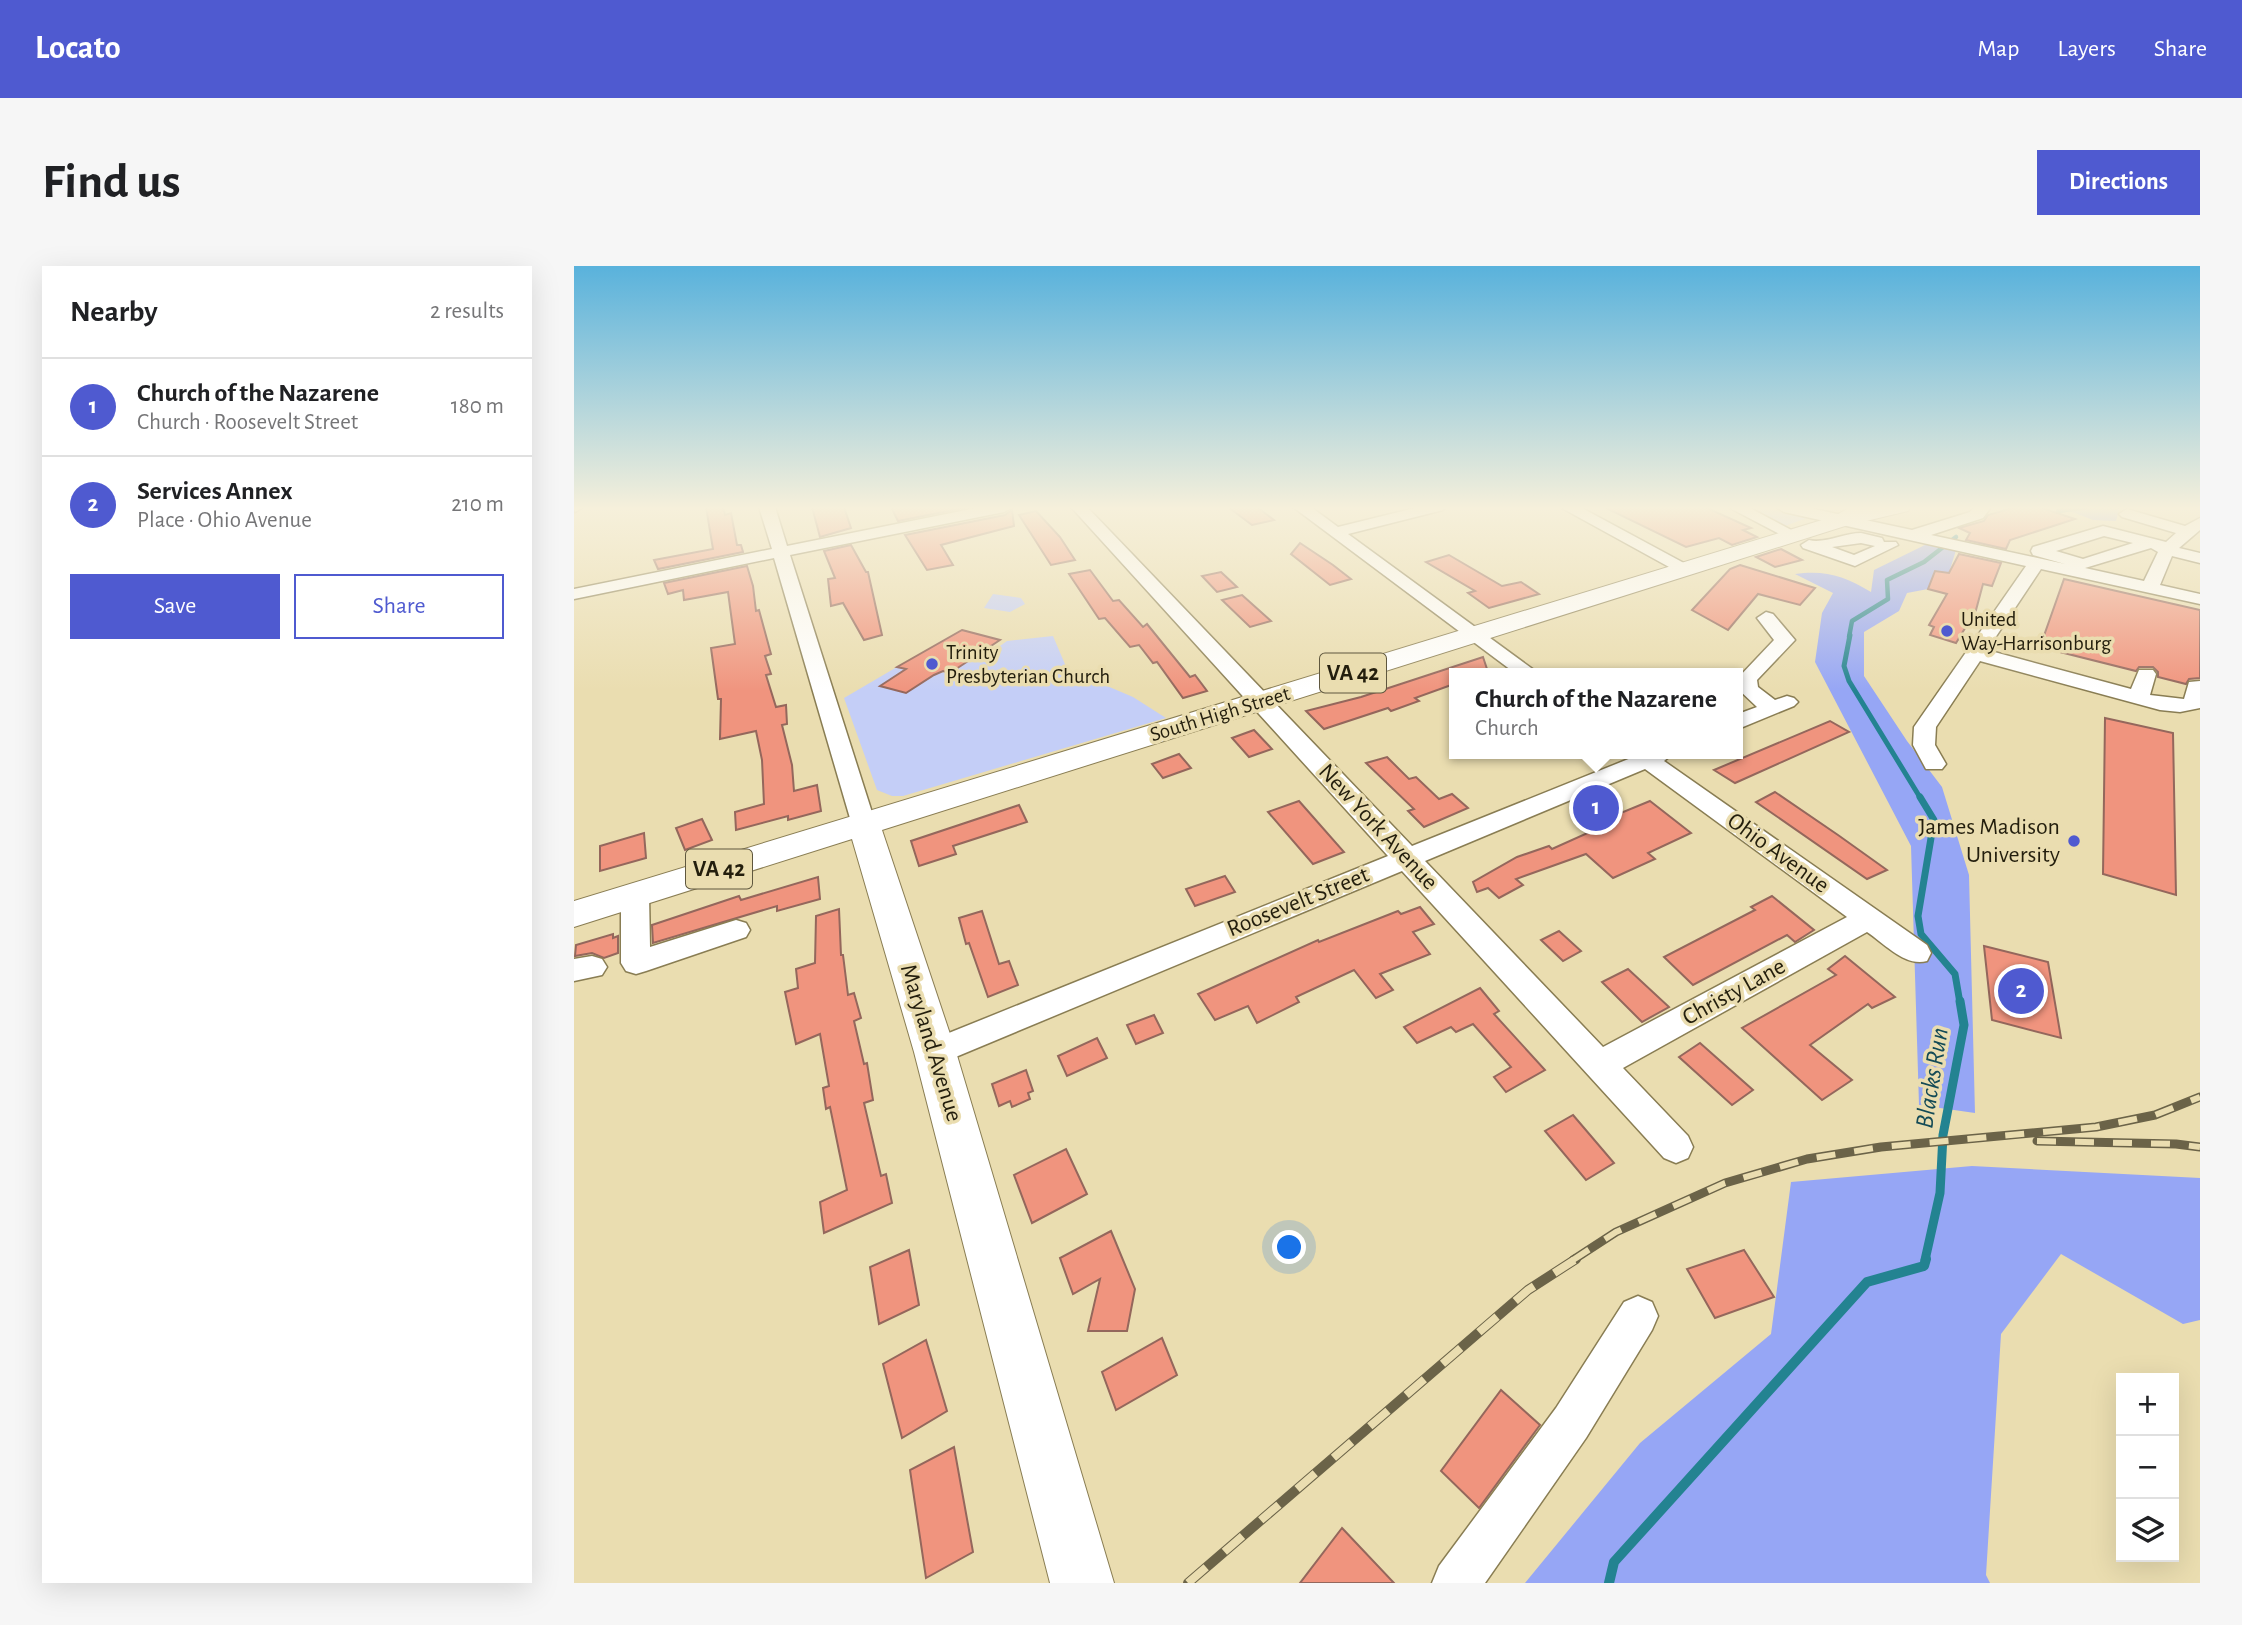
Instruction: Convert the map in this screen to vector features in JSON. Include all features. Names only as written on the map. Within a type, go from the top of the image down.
[{"type":"main road","name":"South High Street","points":[[574,914],[1686,569]]},
{"type":"main road","name":"Maryland Avenue","points":[[864,825],[935,1052],[1082,1583]]},
{"type":"street","points":[[574,594],[699,568]]},
{"type":"street","name":"Maryland Avenue","points":[[785,568],[864,825]]},
{"type":"street","name":"New York Avenue","points":[[1137,568],[1675,1147]]},
{"type":"street","points":[[1385,568],[1521,668]]},
{"type":"street","points":[[1934,764],[1924,745],[1924,727],[2033,568]]},
{"type":"street","points":[[2149,568],[2200,572]]},
{"type":"street","points":[[2158,569],[2200,584]]},
{"type":"street","points":[[2158,569],[2200,599]]},
{"type":"street","points":[[1743,720],[1780,705],[1748,689],[1747,679],[1784,640],[1766,618]]},
{"type":"street","points":[[1974,653],[2165,705],[2194,704],[2196,686]]},
{"type":"street","points":[[2139,698],[2146,674]]},
{"type":"street","name":"Roosevelt Street","points":[[935,1052],[1642,759]]},
{"type":"street","name":"Ohio Avenue","points":[[1653,759],[1917,953]]},
{"type":"street","points":[[635,895],[636,963],[736,930]]},
{"type":"street","name":"Christy Lane","points":[[1599,1065],[1869,918]]},
{"type":"street","points":[[1456,1583],[1572,1423],[1639,1316]]},
{"type":"shaded area","points":[[1950,568],[1949,573],[1935,571],[1928,589],[1907,593],[1899,611],[1864,632],[1864,676],[1907,741],[1942,787],[1969,875],[1975,1113],[1919,1105],[1911,846],[1815,662],[1822,613],[1833,593],[1795,574],[1834,575],[1871,592],[1874,570]]},
{"type":"shaded area","points":[[993,594],[1021,598],[1025,604],[1010,612],[984,608]]},
{"type":"shaded area","points":[[1053,636],[1067,669],[1133,697],[1166,718],[903,796],[892,796],[877,790],[844,698],[897,667],[906,669],[880,686],[906,693],[933,675],[950,673],[963,657],[971,659],[983,651],[990,653],[1007,641]]},
{"type":"shaded area","points":[[1972,1166],[2200,1178],[2200,1320],[2183,1324],[2061,1254],[2001,1334],[1986,1575],[1990,1583],[1525,1583],[1640,1443],[1771,1334],[1791,1182]]},
{"type":"building","points":[[735,568],[748,568],[756,611],[759,610],[771,654],[765,656],[771,674],[766,675],[776,707],[786,705],[787,724],[782,725],[792,765],[794,791],[817,785],[821,811],[788,820],[788,816],[736,830],[735,812],[764,804],[762,760],[756,731],[720,739],[721,699],[718,699],[711,648],[735,644],[728,592],[684,600],[683,590],[668,594],[664,583]]},
{"type":"building","points":[[831,568],[864,568],[868,572],[882,635],[864,640],[843,603],[831,606],[828,579],[835,578]]},
{"type":"building","points":[[1309,568],[1337,568],[1351,579],[1330,585]]},
{"type":"building","points":[[1437,568],[1472,568],[1502,586],[1521,582],[1539,594],[1489,608],[1468,593],[1475,591]]},
{"type":"building","points":[[1751,568],[1815,588],[1800,605],[1758,594],[1728,630],[1692,610],[1730,569]]},
{"type":"building","points":[[1951,568],[1999,568],[1992,586],[1983,584],[1976,610],[1956,643],[1930,635],[1934,627],[1929,625],[1947,594],[1928,589],[1935,571],[1949,573]]},
{"type":"building","points":[[1090,570],[1113,601],[1119,600],[1143,627],[1147,624],[1190,677],[1195,675],[1207,691],[1183,698],[1157,662],[1153,663],[1139,645],[1130,647],[1105,618],[1099,619],[1069,574]]},
{"type":"building","points":[[1221,572],[1237,587],[1217,592],[1202,576]]},
{"type":"building","points":[[2064,579],[2200,610],[2200,678],[2189,679],[2186,684],[2158,677],[2158,672],[2153,667],[2139,667],[2136,671],[2040,647]]},
{"type":"building","points":[[1242,595],[1271,621],[1250,627],[1222,600]]},
{"type":"building","name":"Trinity Presbyterian Church","points":[[962,630],[1000,640],[950,673],[943,671],[934,675],[906,693],[880,686],[906,669],[897,667]]},
{"type":"building","points":[[1483,657],[1487,668],[1449,668]]},
{"type":"building","points":[[1449,668],[1449,686],[1415,698],[1419,701],[1391,711],[1388,708],[1324,729],[1306,711],[1361,697]]},
{"type":"building","points":[[2105,718],[2173,733],[2176,895],[2103,874]]},
{"type":"building","points":[[1830,721],[1849,732],[1735,783],[1714,770]]},
{"type":"building","points":[[1254,730],[1272,749],[1249,757],[1232,738]]},
{"type":"building","points":[[1179,754],[1191,768],[1163,778],[1152,764]]},
{"type":"building","points":[[1387,757],[1409,779],[1416,777],[1439,799],[1452,794],[1468,808],[1424,827],[1408,811],[1414,809],[1366,763]]},
{"type":"building","points":[[1775,792],[1887,870],[1867,879],[1756,802]]},
{"type":"building","points":[[1299,801],[1344,852],[1313,864],[1268,812]]},
{"type":"building","points":[[1650,801],[1691,833],[1648,853],[1655,859],[1613,878],[1586,854],[1516,879],[1523,885],[1499,898],[1488,888],[1477,892],[1473,882],[1517,857],[1549,846],[1552,849],[1610,823],[1606,819]]},
{"type":"building","points":[[1019,805],[1027,822],[953,846],[956,854],[919,866],[911,841]]},
{"type":"building","points":[[702,819],[712,840],[685,850],[676,828]]},
{"type":"building","points":[[644,833],[646,858],[600,871],[600,846]]},
{"type":"building","points":[[1225,876],[1235,892],[1195,906],[1186,889]]},
{"type":"building","points":[[818,877],[820,899],[777,911],[777,906],[653,943],[652,925],[739,896],[741,900]]},
{"type":"building","points":[[1772,896],[1814,930],[1795,942],[1787,935],[1693,985],[1664,957],[1755,910],[1751,907]]},
{"type":"building","points":[[1420,907],[1434,924],[1413,932],[1430,954],[1380,974],[1393,990],[1376,998],[1354,970],[1296,997],[1299,1002],[1257,1023],[1248,1006],[1215,1020],[1198,994],[1318,940],[1319,942],[1398,911],[1401,914]]},
{"type":"building","points":[[839,909],[841,955],[848,995],[854,993],[861,1018],[854,1021],[864,1064],[867,1063],[873,1100],[864,1103],[881,1176],[886,1174],[892,1203],[824,1233],[820,1202],[847,1190],[830,1107],[826,1109],[823,1088],[829,1086],[820,1034],[796,1044],[785,992],[798,988],[796,969],[815,963],[816,916]]},
{"type":"building","points":[[982,911],[999,964],[1009,961],[1018,985],[988,997],[969,943],[966,944],[959,918]]},
{"type":"building","points":[[1559,931],[1581,951],[1563,961],[1541,940]]},
{"type":"building","points":[[613,934],[613,938],[618,936],[618,953],[604,958],[592,953],[575,956],[576,945]]},
{"type":"building","points":[[1984,946],[2048,962],[2061,1038],[1992,1020]]},
{"type":"building","points":[[1845,956],[1895,997],[1872,1008],[1868,1004],[1810,1045],[1852,1080],[1822,1100],[1742,1028],[1836,975],[1828,969]]},
{"type":"building","points":[[1628,969],[1669,1007],[1642,1022],[1602,982]]},
{"type":"building","points":[[1480,988],[1499,1011],[1494,1014],[1545,1070],[1506,1092],[1494,1077],[1511,1067],[1473,1024],[1456,1032],[1451,1027],[1417,1043],[1404,1027]]},
{"type":"building","points":[[1154,1015],[1163,1033],[1136,1044],[1127,1025]]},
{"type":"building","points":[[1097,1038],[1107,1058],[1067,1076],[1058,1056]]},
{"type":"building","points":[[1700,1043],[1753,1090],[1732,1105],[1679,1057]]},
{"type":"building","points":[[1026,1070],[1033,1091],[1028,1093],[1030,1099],[1012,1107],[1010,1101],[999,1106],[992,1084]]},
{"type":"building","points":[[1573,1115],[1614,1163],[1586,1180],[1545,1131]]},
{"type":"building","points":[[1066,1149],[1087,1194],[1032,1223],[1014,1175]]},
{"type":"building","points":[[1111,1231],[1135,1289],[1127,1331],[1088,1331],[1100,1279],[1073,1294],[1060,1258]]},
{"type":"building","points":[[909,1250],[919,1305],[879,1324],[870,1267]]},
{"type":"building","points":[[1744,1250],[1774,1297],[1715,1318],[1687,1269]]},
{"type":"building","points":[[1162,1338],[1177,1375],[1116,1410],[1102,1372]]},
{"type":"building","points":[[926,1340],[947,1411],[902,1438],[883,1364]]},
{"type":"building","points":[[1501,1390],[1540,1425],[1479,1508],[1441,1471]]},
{"type":"building","points":[[954,1447],[973,1552],[926,1578],[910,1470]]},
{"type":"building","points":[[1342,1528],[1394,1583],[1300,1583]]},
{"type":"waterway","name":"Blacks Run","points":[[1849,637],[1852,621],[1888,599],[1887,580],[1911,568]]},
{"type":"waterway","name":"Blacks Run","points":[[1850,635],[1844,666],[1849,681],[1921,799]]},
{"type":"waterway","name":"Blacks Run","points":[[1920,797],[1934,820],[1918,916],[1921,934],[1955,974],[1960,1003]]},
{"type":"waterway","name":"Blacks Run","points":[[1925,1260],[1940,1193],[1943,1135],[1964,1025],[1960,1001]]},
{"type":"waterway","name":"Blacks Run","points":[[1609,1583],[1614,1562],[1867,1282],[1924,1266],[1926,1259]]},
{"type":"railway","points":[[1573,1260],[1616,1232],[1725,1183],[1807,1159],[1881,1147],[2096,1127],[2155,1115],[2200,1097]]},
{"type":"railway","points":[[2037,1141],[2176,1144],[2200,1147]]},
{"type":"railway","points":[[1188,1583],[1528,1290],[1576,1259]]},
{"type":"place","name":"United Way-Harrisonburg","points":[[1947,631]]},
{"type":"place","name":"Trinity Presbyterian Church","points":[[932,664]]},
{"type":"place","name":"Church of the Nazarene","points":[[1596,808]]},
{"type":"place","name":"James Madison University","points":[[2074,841]]},
{"type":"place","name":"Services Annex","points":[[2021,991]]}]
